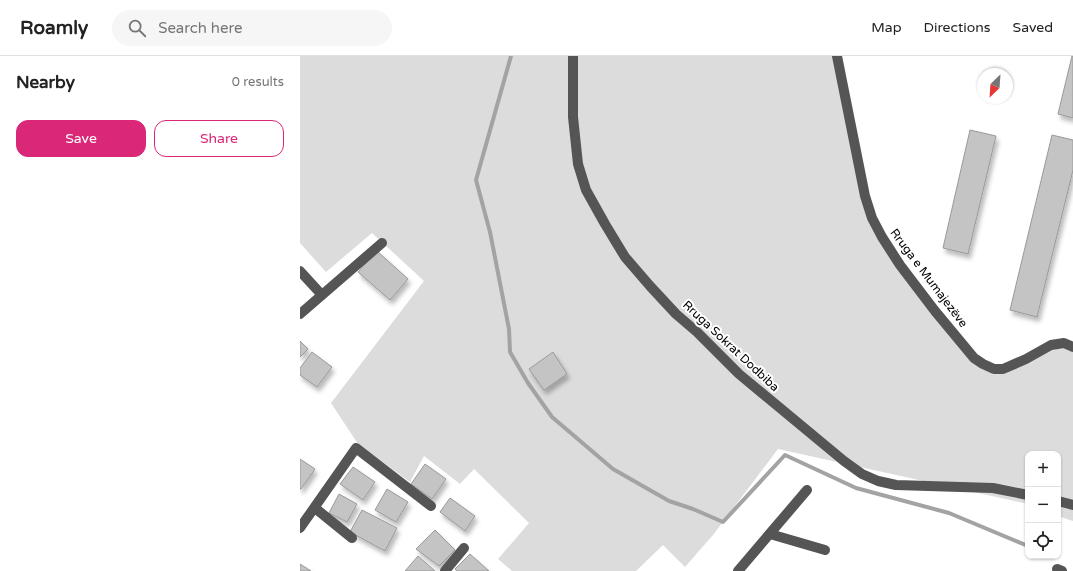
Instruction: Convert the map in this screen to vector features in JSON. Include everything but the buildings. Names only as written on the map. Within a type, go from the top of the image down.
[{"type":"street","name":"Rruga Sokrat Dodbiba","points":[[573,56],[573,117],[578,164],[586,190],[625,257],[676,314],[697,332],[739,374],[862,474],[878,481],[896,484],[993,488],[1025,494]]},
{"type":"street","name":"Rruga e Mumajezëve","points":[[837,56],[865,196],[872,218],[882,237],[935,311],[974,358],[983,364],[994,368],[1003,369],[1013,366],[1051,344],[1064,343],[1073,347]]},
{"type":"street","points":[[300,314],[321,294],[382,243]]},
{"type":"street","points":[[300,271],[321,294]]},
{"type":"street","points":[[300,528],[356,448],[431,506]]},
{"type":"street","points":[[738,571],[807,490]]},
{"type":"street","points":[[1061,502],[1073,505]]},
{"type":"street","points":[[315,508],[352,538]]},
{"type":"street","points":[[770,534],[825,550]]},
{"type":"street","points":[[445,571],[464,548]]},
{"type":"shaded area","points":[[300,56],[837,56],[865,196],[882,237],[974,358],[994,369],[1039,351],[1073,347],[1073,521],[1061,517],[1061,451],[1025,451],[1025,503],[778,449],[713,535],[685,567],[663,545],[636,571],[512,571],[498,559],[529,523],[474,469],[460,484],[424,456],[410,482],[358,444],[331,403],[424,281],[372,233],[326,272],[300,243]]},
{"type":"waterway","points":[[511,56],[476,180],[490,232],[509,329],[510,352],[528,383],[552,417],[613,469],[669,501],[693,509],[723,522],[785,455],[856,488],[949,513],[1025,545]]}]
